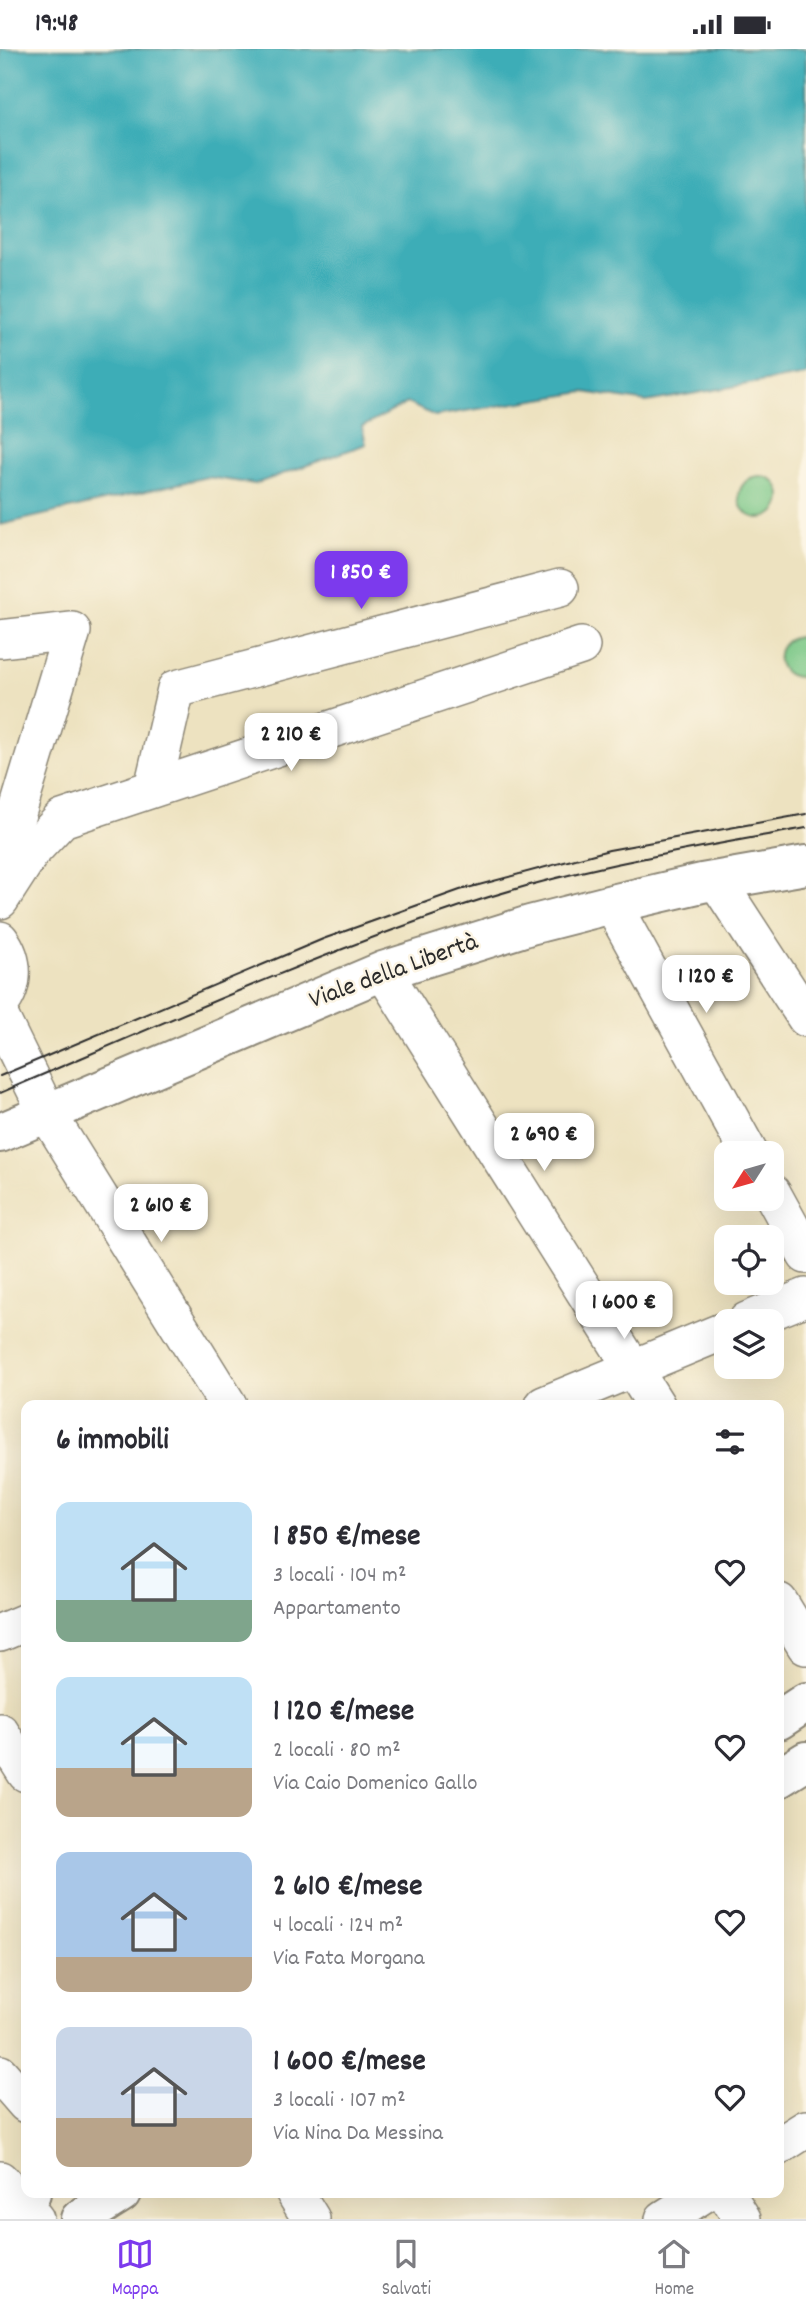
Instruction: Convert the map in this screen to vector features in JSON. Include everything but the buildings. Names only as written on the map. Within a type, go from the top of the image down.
[{"type":"main road","name":"Viale della Libertà","points":[[0,1133],[383,971],[530,925],[612,904],[806,865]]},
{"type":"main road","points":[[784,1717],[806,1702]]},
{"type":"main road","points":[[784,1776],[806,1761]]},
{"type":"main road","points":[[58,2219],[65,2198]]},
{"type":"main road","points":[[80,2219],[113,2198]]},
{"type":"street","points":[[153,788],[176,689],[560,588]]},
{"type":"street","points":[[0,639],[72,631],[0,870]]},
{"type":"street","points":[[0,900],[31,852],[62,819],[581,646]]},
{"type":"street","points":[[717,881],[806,1019]]},
{"type":"street","points":[[612,904],[742,1141]]},
{"type":"street","points":[[0,940],[11,965],[11,981],[0,1004]]},
{"type":"street","points":[[383,971],[653,1400]]},
{"type":"street","points":[[0,1017],[47,1113],[225,1400]]},
{"type":"street","points":[[782,1211],[806,1255]]},
{"type":"street","points":[[776,1309],[806,1297]]},
{"type":"street","points":[[556,1400],[714,1335]]},
{"type":"street","points":[[784,1610],[806,1646]]},
{"type":"street","points":[[0,1633],[21,1624]]},
{"type":"street","points":[[0,1732],[21,1765]]},
{"type":"street","points":[[0,2074],[21,2098]]},
{"type":"street","points":[[784,2143],[806,2129]]},
{"type":"street","points":[[298,2198],[311,2219]]},
{"type":"street","points":[[664,2219],[697,2198]]},
{"type":"street","points":[[729,2198],[742,2219]]},
{"type":"green space","points":[[760,476],[775,482],[781,497],[775,512],[760,518],[745,512],[739,497],[745,482]]},
{"type":"green space","points":[[799,637],[806,639],[806,676],[795,677],[782,668],[779,653],[789,640]]},
{"type":"water","points":[[0,49],[806,49],[806,374],[646,402],[584,392],[435,416],[407,403],[362,427],[366,444],[255,484],[207,477],[0,525]]},
{"type":"tram line","points":[[0,1076],[323,939],[460,890],[609,850],[806,814]]},
{"type":"tram line","points":[[0,1093],[286,971],[461,906],[589,870],[806,828]]}]
